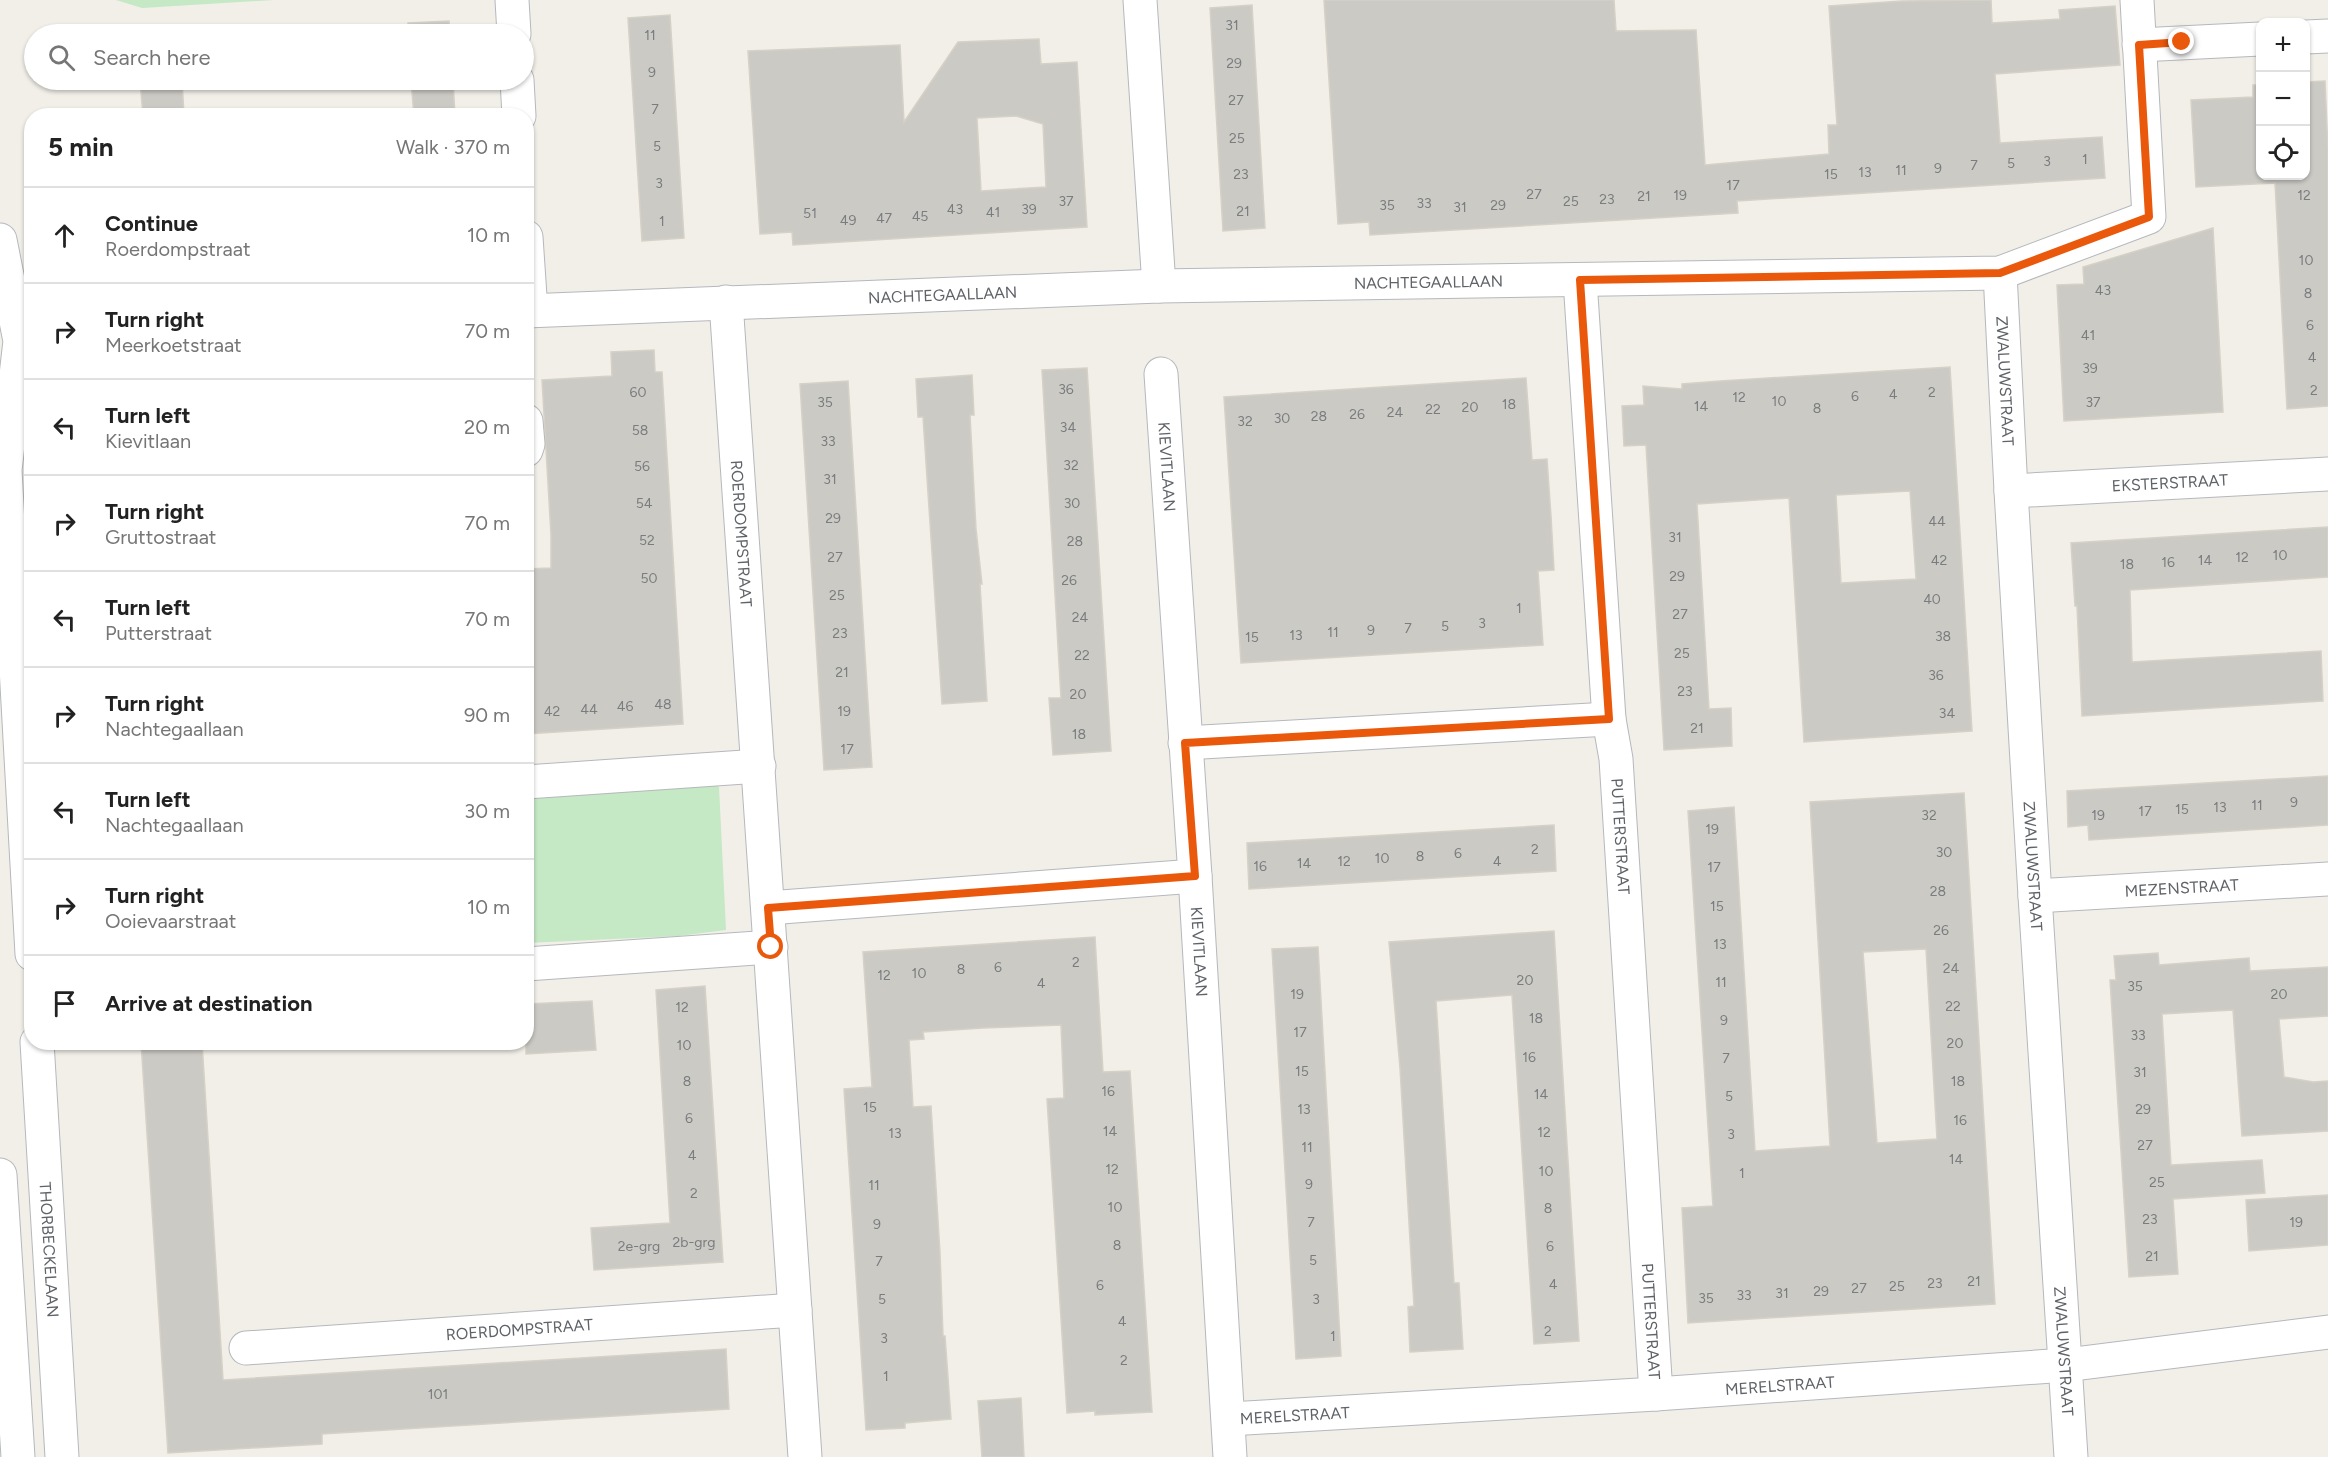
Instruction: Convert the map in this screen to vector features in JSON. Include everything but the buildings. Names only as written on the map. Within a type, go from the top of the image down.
[{"type":"street","points":[[512,0],[513,24]]},
{"type":"street","points":[[1140,0],[1159,286]]},
{"type":"street","points":[[2137,0],[2139,45],[2256,39]]},
{"type":"street","points":[[2310,37],[2328,36]]},
{"type":"street","name":"NACHTEGAALLAAN","points":[[534,311],[1159,286],[2000,273],[2149,217],[2139,45]]},
{"type":"street","points":[[518,90],[519,108]]},
{"type":"street","points":[[0,240],[5,288],[24,336]]},
{"type":"street","name":"ZWALUWSTRAAT","points":[[2000,273],[2035,896],[2071,1457]]},
{"type":"street","name":"PUTTERSTRAAT","points":[[1580,280],[1609,719],[1616,759],[1656,1394]]},
{"type":"street","name":"ROERDOMPSTRAAT","points":[[726,302],[805,1457]]},
{"type":"street","points":[[24,347],[7,397],[5,470],[24,811]]},
{"type":"street","name":"KIEVITLAAN","points":[[1161,374],[1195,876],[1230,1457]]},
{"type":"street","name":"EKSTERSTRAAT","points":[[2011,491],[2328,474]]},
{"type":"street","points":[[1185,743],[1609,719]]},
{"type":"street","points":[[534,781],[759,766]]},
{"type":"street","points":[[768,908],[1195,876]]},
{"type":"street","name":"MEZENSTRAAT","points":[[2035,896],[2328,879]]},
{"type":"street","points":[[534,963],[771,947]]},
{"type":"street","name":"THORBECKELAAN","points":[[38,1050],[62,1457]]},
{"type":"street","points":[[0,1175],[18,1457]]},
{"type":"street","name":"ROERDOMPSTRAAT","points":[[246,1348],[795,1310]]},
{"type":"street","name":"MERELSTRAAT","points":[[1229,1419],[1656,1394],[2066,1365],[2328,1332]]},
{"type":"green space","points":[[116,0],[274,0],[142,8]]},
{"type":"green space","points":[[708,780],[719,787],[726,930],[678,936],[534,943],[534,793]]},
{"type":"route","points":[[771,947],[768,908],[1195,876],[1185,743],[1609,719],[1580,280],[2000,273],[2149,217],[2139,45],[2182,42]]}]
